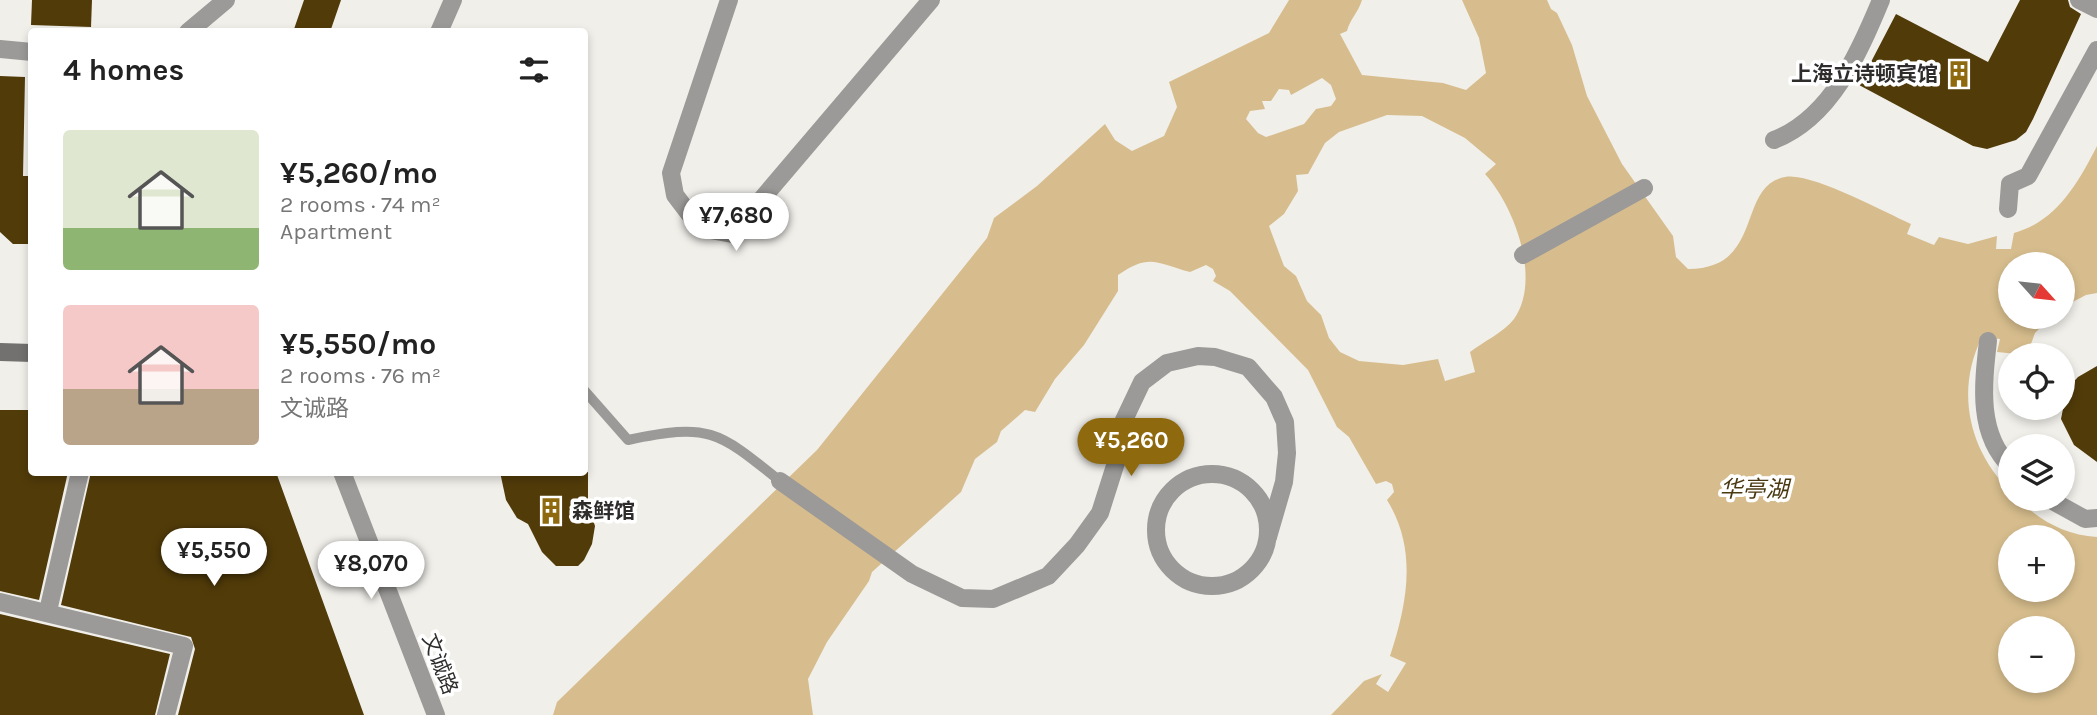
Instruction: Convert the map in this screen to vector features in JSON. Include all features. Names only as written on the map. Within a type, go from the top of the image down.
[{"type":"main road","points":[[0,352],[28,353]]},
{"type":"street","points":[[193,28],[226,0]]},
{"type":"street","points":[[441,28],[453,0]]},
{"type":"street","points":[[729,0],[671,173],[675,195],[700,228],[732,234],[931,0]]},
{"type":"street","points":[[1774,140],[1797,131],[1830,96],[1861,47],[1881,0]]},
{"type":"street","points":[[2079,0],[2097,9]]},
{"type":"street","points":[[0,49],[28,52]]},
{"type":"street","points":[[2008,209],[2010,184],[2028,176],[2097,50]]},
{"type":"street","points":[[1523,255],[1644,188]]},
{"type":"street","points":[[1988,341],[1984,420],[1998,455]]},
{"type":"street","points":[[780,481],[886,558],[962,598],[993,599],[1048,576],[1077,545],[1100,513],[1120,450],[1123,422],[1142,382],[1167,363],[1198,356],[1215,357],[1248,367],[1274,397],[1284,422],[1287,453],[1284,482],[1263,555],[1253,570],[1238,580],[1221,586],[1203,586],[1185,580],[1171,569],[1161,554],[1156,537],[1157,518],[1164,500],[1177,486],[1194,477],[1222,475],[1248,486],[1261,500],[1268,518],[1268,537]]},
{"type":"street","points":[[48,611],[79,476]]},
{"type":"street","name":"文诚路","points":[[344,476],[436,715]]},
{"type":"street","points":[[2071,511],[2085,519],[2097,518]]},
{"type":"street","points":[[0,602],[48,611],[184,646],[166,715]]},
{"type":"lane","points":[[588,395],[628,440],[667,432],[705,431],[737,447],[780,481]]},
{"type":"water","name":"华亭湖","points":[[1289,0],[1362,0],[1347,31],[1340,34],[1362,75],[1443,83],[1466,90],[1486,73],[1479,38],[1462,0],[1547,0],[1551,9],[1557,13],[1572,45],[1587,96],[1622,164],[1673,236],[1676,257],[1688,269],[1712,265],[1729,256],[1740,242],[1760,195],[1770,184],[1785,177],[1812,181],[1866,203],[1911,224],[1907,234],[1934,245],[1939,237],[1968,244],[1997,236],[1996,249],[2011,249],[2014,233],[2042,220],[2064,199],[2074,187],[2097,146],[2097,293],[2076,300],[2076,252],[1998,252],[1998,329],[2039,329],[2031,343],[1999,343],[2000,339],[1982,337],[1969,378],[1968,399],[1976,439],[1998,477],[1998,511],[2032,511],[2052,525],[1998,525],[1998,602],[2075,602],[2075,533],[2097,537],[2097,715],[1331,715],[1364,681],[1382,674],[1376,684],[1388,692],[1406,663],[1390,656],[1401,617],[1406,577],[1403,538],[1387,500],[1394,492],[1392,484],[1386,481],[1376,484],[1349,437],[1337,427],[1308,370],[1230,291],[1213,281],[1216,276],[1213,269],[1206,265],[1190,272],[1161,263],[1146,262],[1118,275],[1118,291],[1084,345],[1055,379],[1035,412],[1025,410],[1001,431],[997,442],[975,459],[961,492],[872,572],[869,581],[827,642],[808,679],[813,715],[553,715],[557,702],[817,450],[987,238],[994,218],[1037,186],[1105,124],[1115,140],[1132,151],[1164,136],[1177,107],[1169,82],[1269,33]],"holes":[[[1322,78],[1331,85],[1336,99],[1331,106],[1316,109],[1304,124],[1266,137],[1258,133],[1246,119],[1250,111],[1265,109],[1262,101],[1271,101],[1279,89],[1289,90],[1291,95]],[[1387,115],[1422,116],[1465,138],[1496,164],[1485,174],[1506,205],[1521,244],[1525,284],[1522,303],[1514,319],[1499,333],[1470,352],[1475,372],[1445,381],[1438,359],[1403,365],[1359,361],[1340,352],[1329,338],[1321,315],[1307,301],[1296,276],[1284,266],[1269,226],[1284,214],[1298,191],[1296,175],[1308,174],[1325,143],[1339,132]]]},
{"type":"building","points":[[32,0],[92,0],[91,27],[31,25]]},
{"type":"building","points":[[304,0],[341,0],[331,28],[294,28]]},
{"type":"building","name":"上海立诗顿宾馆","points":[[2020,0],[2068,0],[2070,7],[2081,14],[2033,119],[2026,132],[2016,140],[1987,149],[1973,146],[1859,85],[1896,14],[1988,62]]},
{"type":"building","points":[[0,76],[25,77],[23,176],[28,176],[28,244],[13,244],[0,232]]},
{"type":"building","points":[[2097,366],[2097,462],[2075,446],[2075,434],[2068,434],[2062,420],[2075,420],[2075,380]]},
{"type":"building","points":[[0,410],[28,410],[28,476],[67,476],[39,600],[0,591]]},
{"type":"building","points":[[90,476],[277,476],[364,715],[178,715],[195,649],[191,637],[61,605]]},
{"type":"building","name":"森鲜馆","points":[[501,476],[588,476],[588,505],[595,526],[592,544],[584,560],[578,566],[556,566],[542,552],[528,524],[517,518],[506,500]]},
{"type":"building","points":[[0,614],[170,654],[155,715],[0,715]]},
{"type":"place","name":"上海立诗顿宾馆","points":[[1959,74]]},
{"type":"place","name":"森鲜馆","points":[[551,511]]}]
